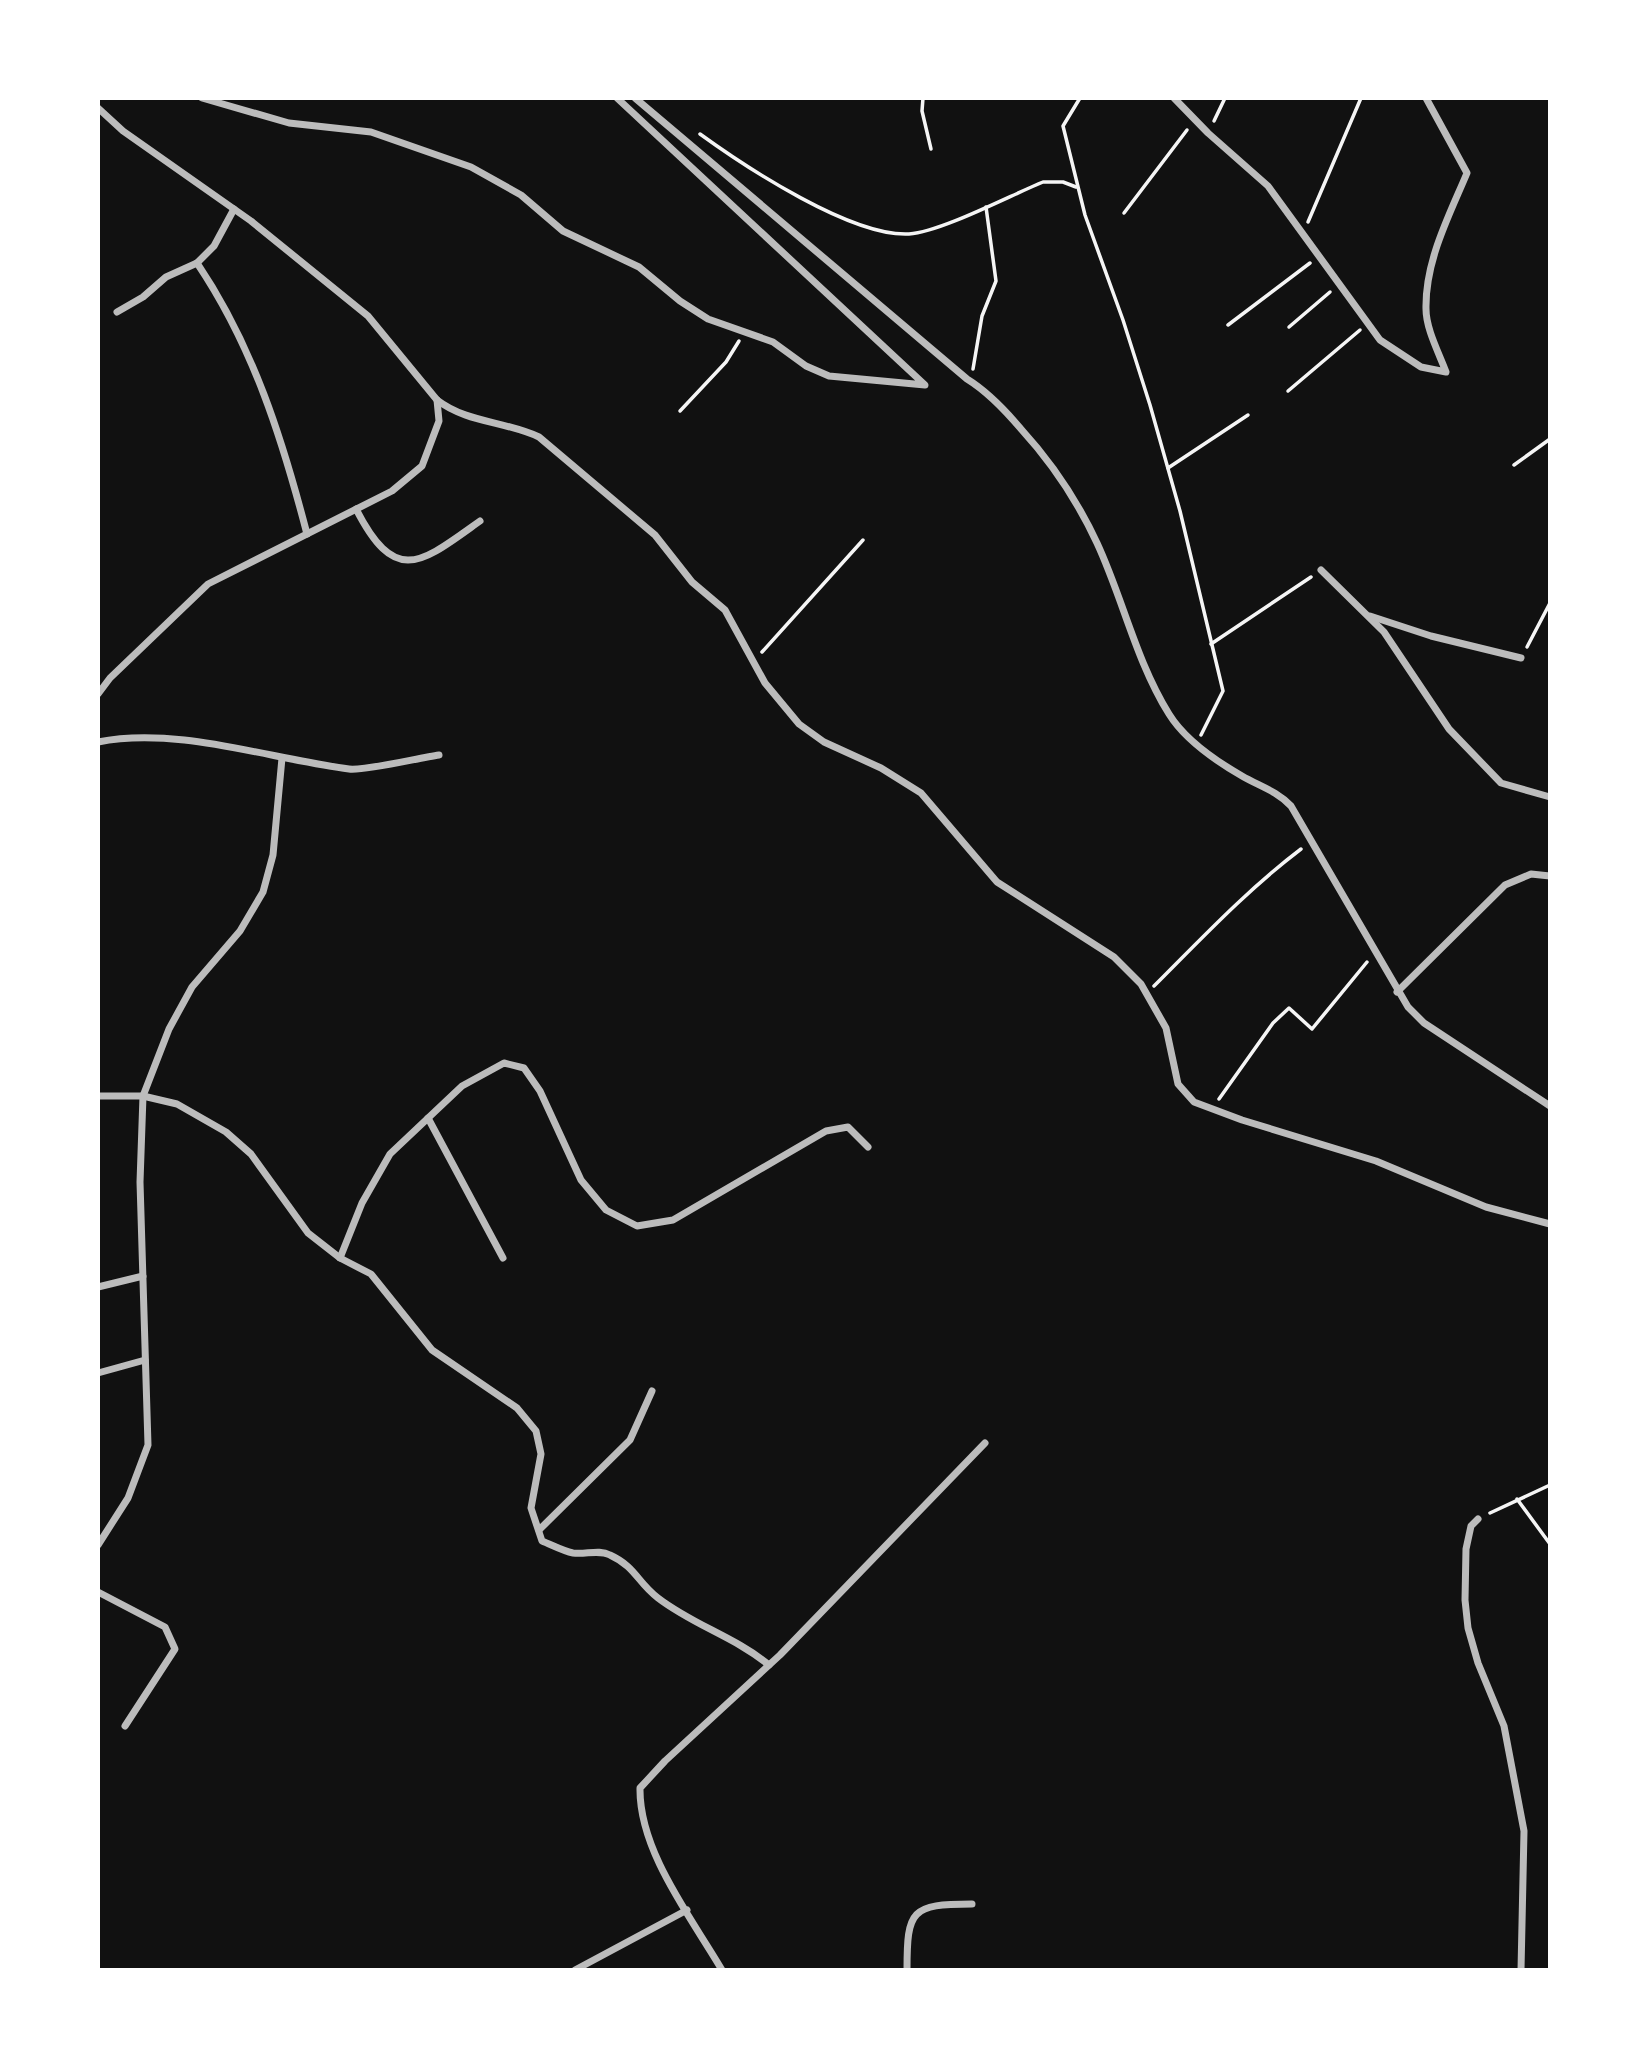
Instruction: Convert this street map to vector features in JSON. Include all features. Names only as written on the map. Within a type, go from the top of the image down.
[{"type":"street","points":[[202,98],[289,123],[371,132],[471,167],[521,195],[563,231],[639,267],[680,301],[708,319],[744,334],[773,342],[807,366],[829,376],[925,385],[617,98]]},
{"type":"street","points":[[635,98],[971,382],[982,388],[1020,427],[1053,464],[1069,488],[1098,545],[1134,642],[1170,715],[1196,744],[1242,776],[1282,796],[1398,992],[1424,1023],[1550,1106]]},
{"type":"street","points":[[1174,98],[1208,133],[1268,186],[1380,340],[1421,368],[1446,372],[1426,311],[1429,277],[1440,234],[1467,173],[1426,98]]},
{"type":"street","points":[[98,108],[123,131],[234,209],[368,316],[437,400],[461,415],[520,428],[539,437],[655,535],[692,582],[725,610],[783,708],[799,723],[824,742],[881,768],[921,793],[997,882],[1114,957],[1147,993],[1166,1028],[1178,1084],[1194,1102],[1376,1161],[1507,1214],[1550,1224]]},
{"type":"street","points":[[117,312],[142,297],[166,277],[197,262],[214,246],[234,209]]},
{"type":"street","points":[[197,262],[222,300],[267,397],[307,534]]},
{"type":"street","points":[[98,694],[110,678],[208,584],[392,491],[422,466],[439,421],[437,400]]},
{"type":"street","points":[[356,509],[372,541],[392,559],[402,560],[413,561],[433,554],[480,521]]},
{"type":"street","points":[[1321,570],[1384,632],[1449,729],[1501,783],[1550,797]]},
{"type":"street","points":[[1366,614],[1431,636],[1521,658]]},
{"type":"street","points":[[98,742],[112,739],[180,741],[352,769],[439,755]]},
{"type":"street","points":[[98,1545],[128,1498],[144,1462],[148,1445],[140,1182],[143,1096],[169,1029],[192,987],[240,931],[263,892],[273,855],[282,758]]},
{"type":"street","points":[[1398,992],[1505,886],[1531,874],[1550,876]]},
{"type":"street","points":[[340,1258],[362,1203],[390,1154],[462,1086],[504,1063],[524,1068],[540,1091],[581,1180],[606,1210],[637,1226],[673,1220],[826,1131],[848,1128],[868,1147]]},
{"type":"street","points":[[98,1097],[143,1096],[177,1104],[226,1132],[251,1154],[308,1233],[340,1258],[371,1274],[432,1350],[517,1408],[536,1431],[541,1454],[531,1508],[542,1541],[574,1553],[606,1553],[629,1565],[641,1583],[657,1597],[695,1623],[750,1649],[769,1665]]},
{"type":"street","points":[[428,1118],[503,1258]]},
{"type":"street","points":[[98,1287],[143,1276]]},
{"type":"street","points":[[98,1373],[145,1360]]},
{"type":"street","points":[[539,1530],[630,1440],[652,1391]]},
{"type":"street","points":[[722,1970],[651,1847],[639,1811],[640,1788],[665,1761],[769,1665],[985,1443]]},
{"type":"street","points":[[1478,1519],[1471,1526],[1466,1549],[1465,1600],[1468,1628],[1478,1663],[1504,1726],[1524,1831],[1521,1970]]},
{"type":"street","points":[[98,1592],[165,1627],[175,1649],[125,1726]]},
{"type":"street","points":[[907,1970],[907,1931],[914,1916],[934,1904],[972,1903]]},
{"type":"street","points":[[575,1970],[687,1910]]},
{"type":"path","points":[[923,98],[922,111],[931,149]]},
{"type":"path","points":[[1080,98],[1063,126],[1076,187],[1124,320],[1168,468],[1223,691],[1196,744]]},
{"type":"path","points":[[1208,133],[1225,98]]},
{"type":"path","points":[[1304,232],[1362,98]]},
{"type":"path","points":[[1124,213],[1195,120]]},
{"type":"path","points":[[695,131],[818,207],[890,233],[911,234],[942,225],[1043,182],[1063,182],[1076,187]]},
{"type":"path","points":[[971,382],[982,316],[996,281],[986,206]]},
{"type":"path","points":[[1228,325],[1320,255]]},
{"type":"path","points":[[1289,327],[1339,284]]},
{"type":"path","points":[[1287,391],[1367,324]]},
{"type":"path","points":[[680,411],[726,362],[744,334]]},
{"type":"path","points":[[1168,468],[1248,415]]},
{"type":"path","points":[[1514,465],[1550,439]]},
{"type":"path","points":[[754,661],[863,540]]},
{"type":"path","points":[[1211,644],[1321,570]]},
{"type":"path","points":[[1521,658],[1550,603]]},
{"type":"path","points":[[1147,993],[1227,911],[1263,878],[1311,841]]},
{"type":"path","points":[[1213,1109],[1273,1023],[1289,1007],[1312,1029],[1375,952]]},
{"type":"path","points":[[1478,1519],[1550,1485]]},
{"type":"path","points":[[1517,1499],[1550,1544]]},
{"type":"path","points":[[1550,1624],[1550,1658]]}]
